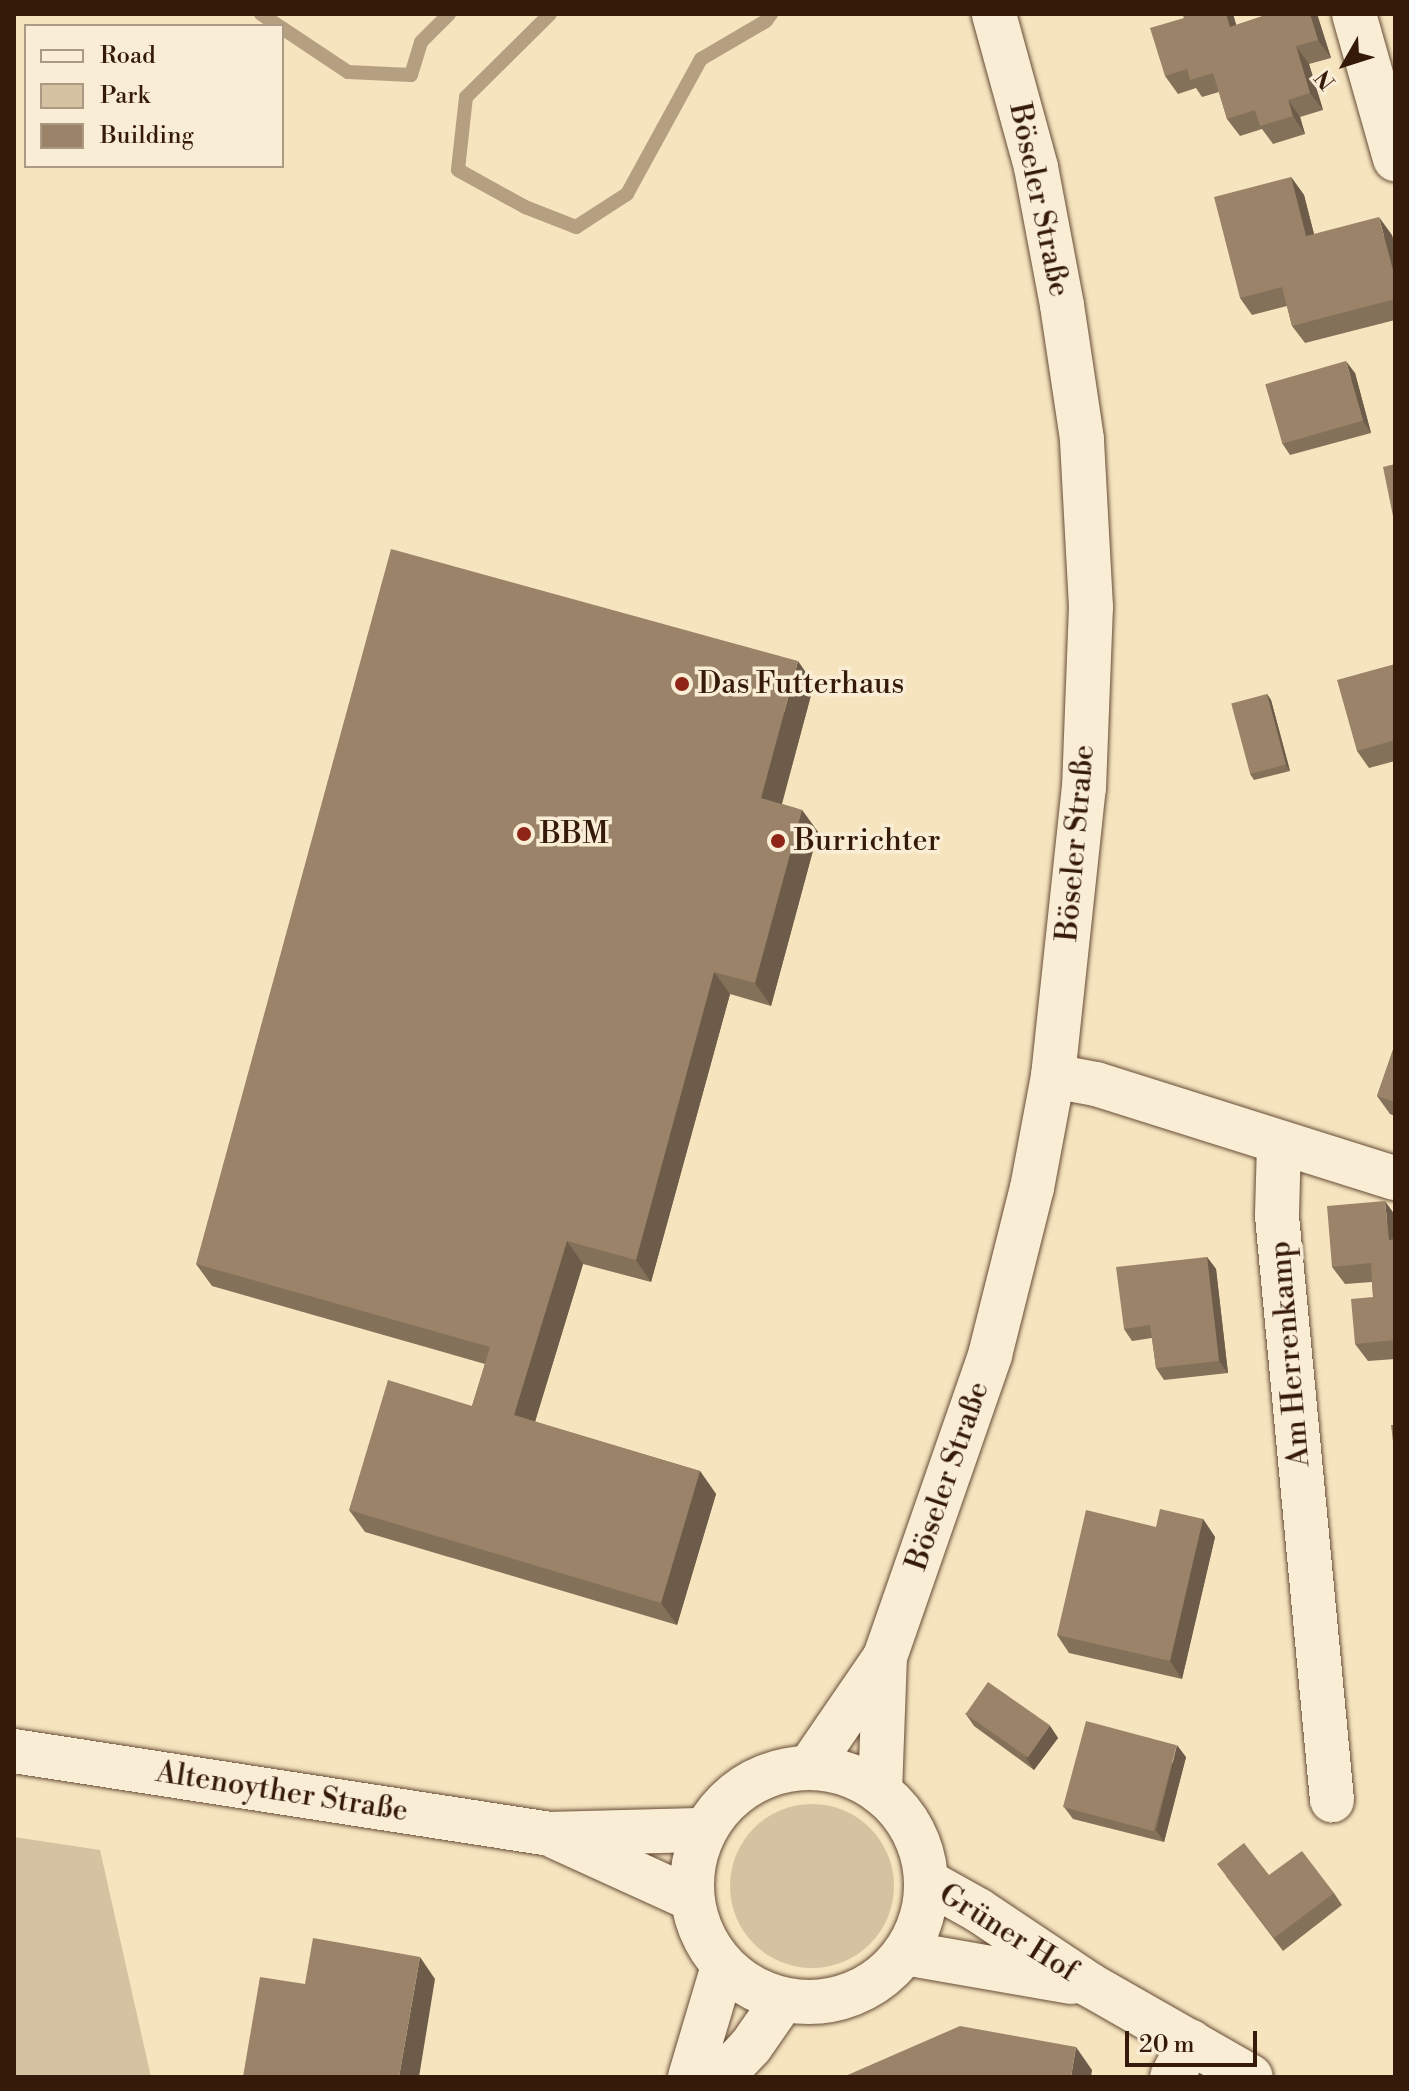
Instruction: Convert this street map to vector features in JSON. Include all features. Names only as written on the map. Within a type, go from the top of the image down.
[{"type":"main road","name":"Böseler Straße","points":[[809,1768],[885,1657],[990,1355],[1032,1188],[1053,1076],[1084,788],[1091,607],[1082,439],[1062,305],[1036,167],[994,14]]},
{"type":"main road","points":[[1354,14],[1395,159]]},
{"type":"main road","points":[[1053,1076],[1096,1084],[1395,1178]]},
{"type":"main road","name":"Am Herrenkamp","points":[[1279,1143],[1277,1216],[1332,1800]]},
{"type":"main road","name":"Böseler Straße","points":[[880,1792],[885,1657]]},
{"type":"main road","name":"Altenoyther Straße","points":[[14,1751],[550,1834],[705,1830]]},
{"type":"main road","points":[[809,1768],[846,1775],[880,1792],[904,1817],[920,1847],[926,1881],[921,1919],[905,1953],[881,1978],[851,1995],[817,2003],[783,2000],[751,1988],[723,1966],[702,1935],[692,1899],[693,1864],[705,1830],[723,1804],[748,1784],[778,1772],[809,1768]]},
{"type":"main road","name":"Altenoyther Straße","points":[[550,1834],[692,1899]]},
{"type":"main road","name":"Grüner Hof","points":[[926,1881],[978,1910],[1090,1985],[1181,2060],[1251,2077]]},
{"type":"main road","name":"Grüner Hof","points":[[905,1953],[1090,1985]]},
{"type":"main road","points":[[690,2077],[723,1966]]},
{"type":"main road","points":[[722,2077],[751,2046],[783,2000]]},
{"type":"green space","points":[[812,1804],[843,1811],[870,1828],[887,1855],[894,1886],[887,1917],[870,1944],[843,1961],[812,1968],[781,1961],[754,1944],[737,1917],[730,1886],[737,1855],[754,1828],[781,1811]]},
{"type":"green space","points":[[14,1837],[100,1850],[151,2077],[14,2077]]},
{"type":"building","points":[[1183,14],[1226,14],[1230,27],[1266,14],[1310,14],[1318,40],[1296,46],[1310,93],[1288,100],[1293,116],[1260,126],[1255,110],[1227,119],[1213,73],[1190,80],[1187,69],[1165,76],[1150,28],[1184,18]]},
{"type":"building","points":[[1291,177],[1306,236],[1379,217],[1395,278],[1395,299],[1292,326],[1282,287],[1240,298],[1214,197]]},
{"type":"building","points":[[1346,361],[1363,421],[1282,444],[1265,384]]},
{"type":"building","points":[[1395,464],[1395,526],[1383,467]]},
{"type":"building","points":[[391,549],[798,661],[761,798],[802,810],[755,983],[714,972],[636,1260],[567,1241],[514,1415],[700,1471],[661,1603],[349,1510],[388,1380],[472,1406],[490,1347],[196,1264]]},
{"type":"building","points":[[1395,664],[1395,740],[1357,751],[1337,680]]},
{"type":"building","points":[[1267,694],[1286,765],[1250,774],[1231,704]]},
{"type":"building","points":[[1395,1044],[1395,1102],[1377,1096]]},
{"type":"building","points":[[1385,1201],[1389,1240],[1395,1239],[1395,1340],[1355,1344],[1351,1299],[1373,1297],[1371,1263],[1332,1267],[1327,1206]]},
{"type":"building","points":[[1207,1257],[1219,1361],[1156,1368],[1150,1325],[1124,1329],[1116,1267]]},
{"type":"building","points":[[1391,1425],[1395,1425],[1395,1458]]},
{"type":"building","points":[[1160,1509],[1203,1519],[1170,1661],[1057,1635],[1086,1510],[1156,1527]]},
{"type":"building","points":[[988,1682],[1050,1726],[1028,1758],[966,1714]]},
{"type":"building","points":[[1086,1721],[1177,1745],[1154,1831],[1063,1807]]},
{"type":"building","points":[[1244,1843],[1269,1875],[1302,1851],[1334,1893],[1274,1938],[1217,1864]]},
{"type":"building","points":[[313,1938],[420,1957],[399,2077],[243,2077],[260,1977],[305,1984]]},
{"type":"building","points":[[960,2026],[1076,2047],[1071,2077],[843,2077]]},
{"type":"waterway","points":[[261,14],[276,24]]},
{"type":"waterway","points":[[284,29],[348,72],[411,75],[421,42],[449,14]]},
{"type":"waterway","points":[[550,14],[466,97],[458,170],[525,207],[576,227],[627,194],[701,59],[766,21],[771,14]]},
{"type":"place","name":"Das Futterhaus","points":[[682,684]]},
{"type":"place","name":"BBM","points":[[524,834]]},
{"type":"place","name":"Burrichter","points":[[778,841]]}]
